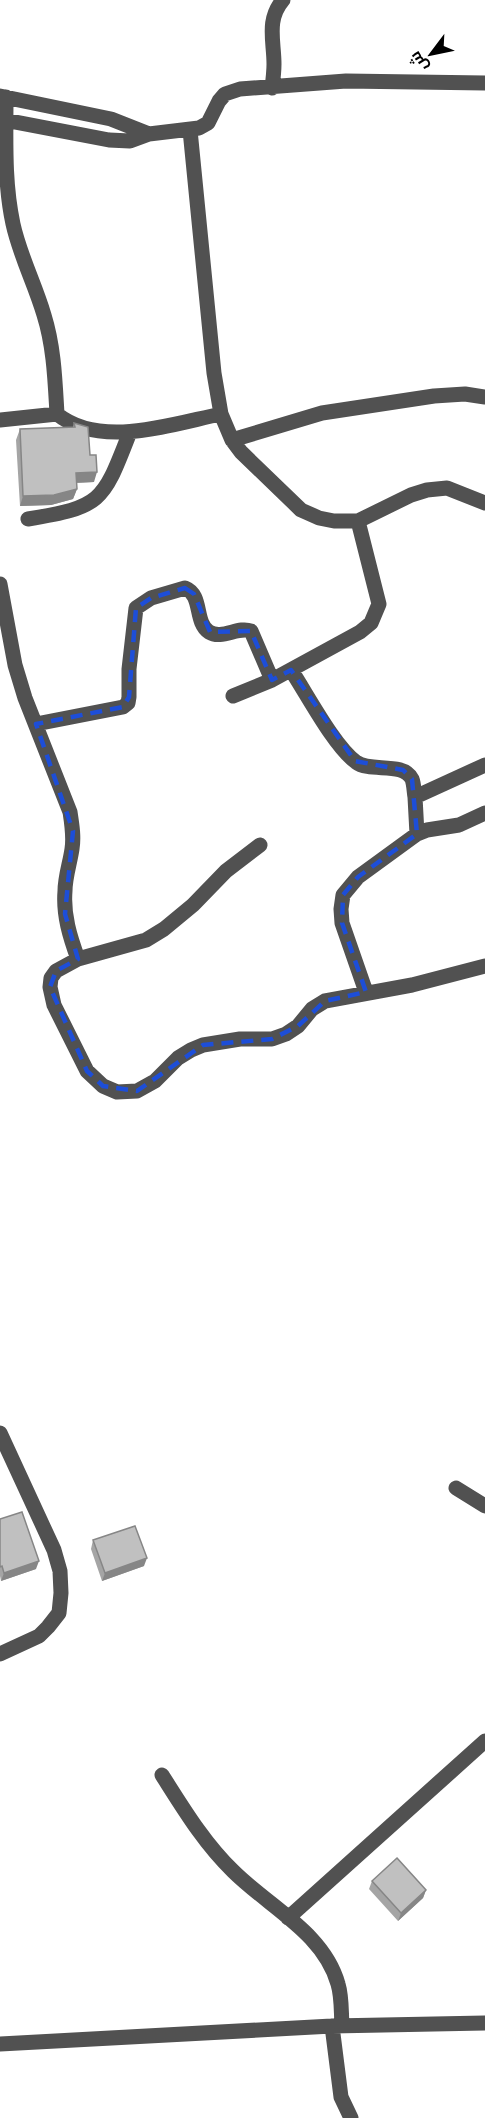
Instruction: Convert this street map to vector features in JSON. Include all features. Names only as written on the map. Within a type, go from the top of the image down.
[{"type":"street","points":[[272,88],[274,63],[272,19],[283,0]]},
{"type":"street","points":[[3,119],[130,141],[149,134],[199,128],[208,123],[225,94],[240,89],[346,81],[485,83]]},
{"type":"street","points":[[57,414],[53,349],[39,298],[20,251],[9,203],[3,96],[111,119],[149,134]]},
{"type":"street","points":[[190,130],[214,373],[221,414],[232,440],[241,452],[302,510],[319,518],[334,521],[358,520],[411,495],[427,490],[447,488],[485,503]]},
{"type":"street","points":[[232,440],[322,413],[374,404],[465,394],[485,397]]},
{"type":"street","points":[[0,420],[57,414],[63,419],[89,428],[130,432],[221,414]]},
{"type":"street","points":[[28,519],[63,513],[94,501],[112,478],[130,432]]},
{"type":"street","points":[[233,696],[291,670],[360,632],[371,623],[379,604],[358,520]]},
{"type":"street","points":[[0,584],[15,665],[25,698],[70,812],[73,831],[64,891],[65,914],[78,960]]},
{"type":"street","points":[[36,724],[123,707],[128,703],[129,669],[136,609],[141,603],[151,598],[185,588],[194,594],[204,628],[210,632],[215,634],[246,629],[251,631],[272,680]]},
{"type":"street","points":[[291,670],[332,733],[350,756],[362,766],[403,770],[412,779],[417,834]]},
{"type":"street","points":[[415,797],[485,765]]},
{"type":"street","points":[[366,992],[342,923],[340,909],[343,895],[358,877],[417,834],[427,830],[459,825],[485,813]]},
{"type":"street","points":[[260,845],[226,870],[193,905],[146,940],[78,960],[56,971],[51,978],[50,987],[54,1005],[87,1071],[103,1086],[117,1092],[137,1091],[155,1081],[178,1058],[203,1045],[240,1039],[272,1039],[286,1034],[298,1026],[312,1009],[325,1001],[420,983],[485,966]]},
{"type":"street","points":[[0,1432],[54,1550],[60,1571],[61,1593],[59,1613],[48,1627],[39,1636],[0,1654]]},
{"type":"street","points":[[456,1488],[485,1506]]},
{"type":"street","points":[[288,1918],[485,1741]]},
{"type":"street","points":[[162,1775],[188,1816],[220,1858],[256,1892],[302,1929],[325,1954],[338,1984],[337,2026],[341,2097],[351,2118]]},
{"type":"street","points":[[0,2043],[337,2026],[485,2023]]},
{"type":"highlighted area","points":[[185,588],[194,594],[210,632],[251,631],[272,680],[291,670],[355,761],[403,770],[412,779],[417,834],[358,877],[343,895],[342,923],[366,992],[325,1001],[298,1026],[272,1039],[203,1045],[137,1091],[103,1086],[87,1071],[50,987],[56,971],[78,959],[65,914],[73,831],[36,724],[123,707],[129,697],[136,608],[151,598]]},
{"type":"building","points":[[74,423],[88,427],[90,455],[96,455],[97,472],[76,473],[77,489],[54,495],[23,496],[20,429],[75,427]]},
{"type":"building","points":[[22,1512],[39,1561],[4,1573],[2,1566],[0,1567],[0,1519]]},
{"type":"building","points":[[135,1526],[147,1558],[105,1573],[93,1540]]},
{"type":"building","points":[[397,1858],[426,1890],[401,1913],[372,1881]]}]
